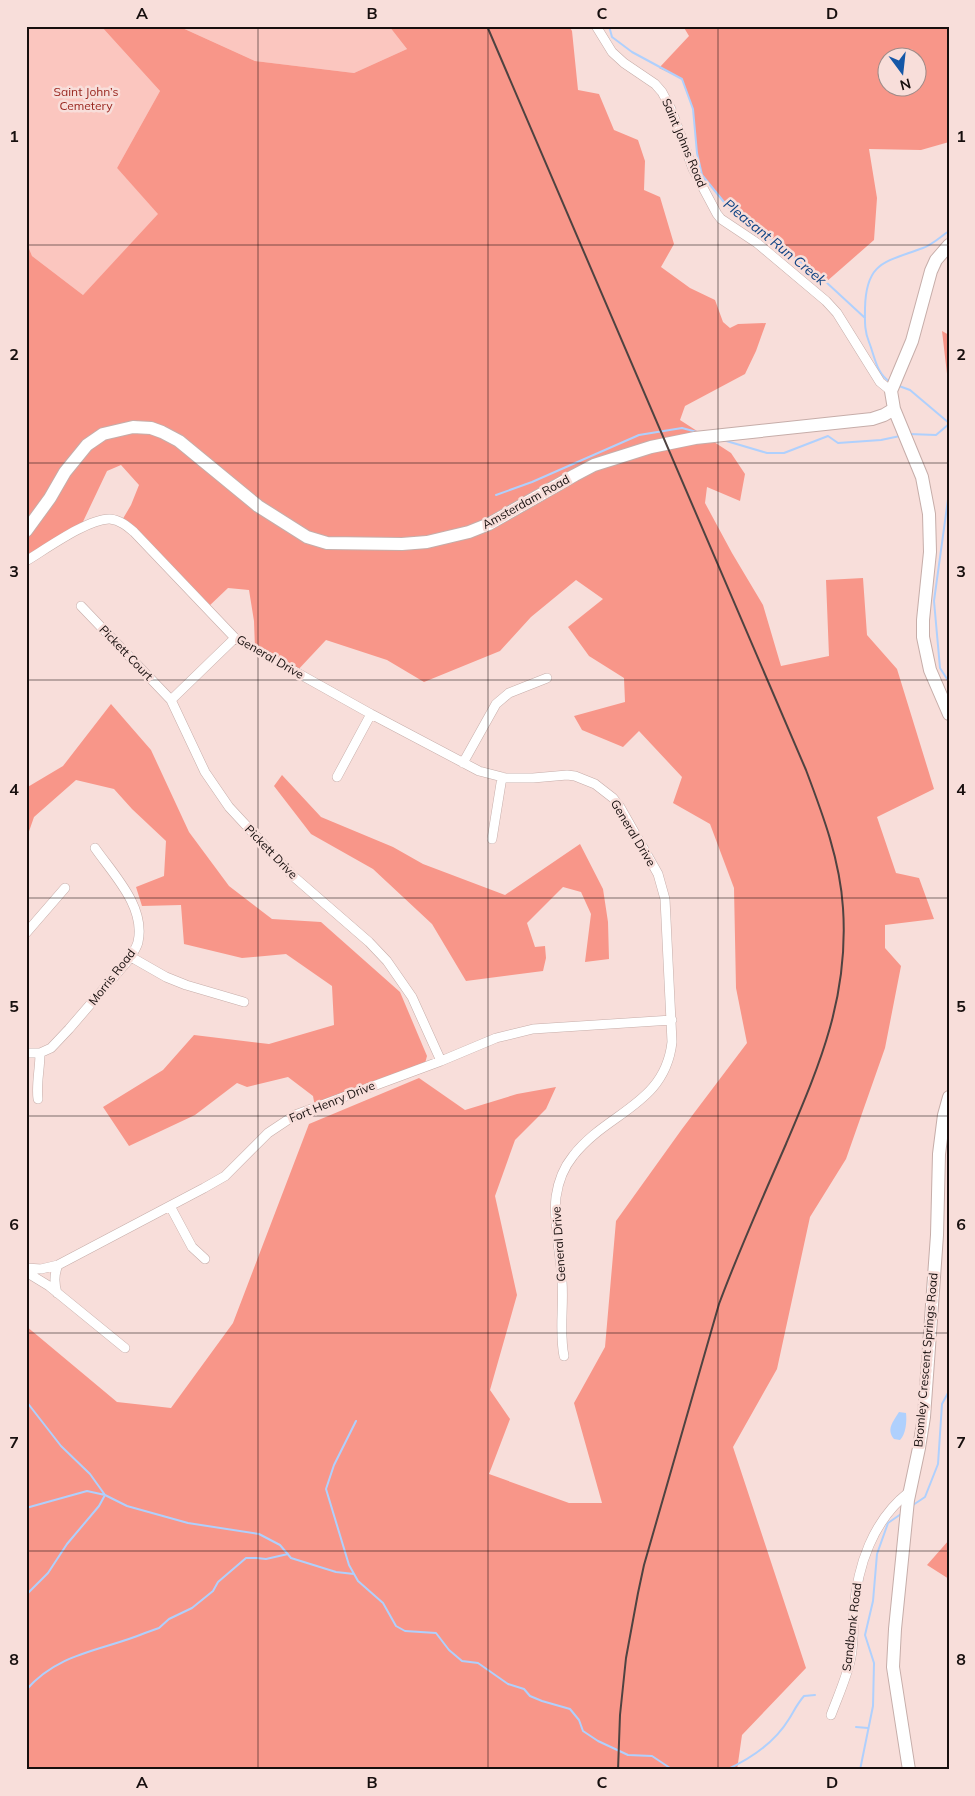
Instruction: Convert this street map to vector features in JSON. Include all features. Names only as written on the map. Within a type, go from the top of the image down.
[{"type":"street","name":"Saint Johns Road","points":[[596,26],[612,52],[624,63],[655,84],[662,92],[671,109],[693,170],[721,219],[758,243],[826,301],[837,313],[880,382],[893,385]]},
{"type":"street","points":[[949,245],[936,260],[931,271],[912,341],[893,385],[894,409],[922,477],[929,514],[930,552],[922,620],[923,637],[930,670],[949,714]]},
{"type":"street","name":"Amsterdam Road","points":[[26,531],[50,498],[65,472],[87,445],[103,434],[133,427],[151,428],[179,441],[258,506],[308,537],[327,543],[402,544],[450,538],[490,524],[589,468],[651,447],[695,438],[872,419],[894,409]]},
{"type":"street","name":"General Drive","points":[[26,560],[94,522],[109,519],[121,522],[134,532],[235,638],[371,714],[479,771],[502,777],[575,776],[595,784],[613,798],[620,807],[658,874],[664,899],[672,1020],[671,1053],[668,1064],[660,1079],[647,1095],[589,1139],[563,1172],[556,1207],[562,1282],[561,1342],[564,1356]]},
{"type":"street","name":"Pickett Court","points":[[81,606],[171,700]]},
{"type":"street","points":[[171,700],[235,638]]},
{"type":"street","points":[[462,763],[496,704],[509,693],[546,678]]},
{"type":"street","name":"Pickett Drive","points":[[171,700],[205,772],[229,807],[293,876],[369,942],[387,961],[412,997],[440,1061]]},
{"type":"street","points":[[337,776],[371,714]]},
{"type":"street","points":[[492,839],[502,777]]},
{"type":"street","name":"Morris Road","points":[[40,1054],[51,1048],[69,1029],[131,956],[138,943],[139,932],[135,909],[130,898],[95,848]]},
{"type":"street","points":[[26,933],[65,888]]},
{"type":"street","points":[[131,956],[186,985],[244,1002]]},
{"type":"street","name":"Fort Henry Drive","points":[[26,1270],[41,1269],[58,1264],[225,1176],[268,1133],[295,1115],[496,1038],[533,1029],[672,1020]]},
{"type":"street","points":[[26,1053],[40,1054],[36,1089],[38,1099]]},
{"type":"street","name":"Bromley Crescent Springs Road","points":[[909,1770],[894,1667],[895,1629],[908,1496],[924,1417],[937,1235],[939,1154],[944,1115],[949,1097]]},
{"type":"street","points":[[170,1206],[192,1247],[205,1259]]},
{"type":"street","points":[[57,1292],[55,1271],[58,1264]]},
{"type":"street","points":[[26,1270],[57,1292],[125,1348]]},
{"type":"street","name":"Sandbank Road","points":[[831,1715],[846,1677],[851,1657],[859,1573],[869,1546],[882,1520],[897,1501],[908,1496]]},
{"type":"green space","name":"Saint John’s Cemetery","points":[[26,26],[101,26],[160,91],[117,168],[159,214],[83,295],[32,256],[26,241]]},
{"type":"green space","points":[[178,26],[389,26],[407,49],[354,73],[255,61]]},
{"type":"shaded area","points":[[101,26],[178,26],[255,61],[354,73],[407,49],[389,26],[569,26],[572,31],[578,90],[599,94],[614,130],[638,140],[645,161],[644,190],[660,197],[674,244],[661,267],[690,288],[715,300],[723,322],[730,328],[738,324],[766,323],[745,374],[685,406],[680,420],[731,453],[745,474],[740,501],[707,487],[705,503],[763,605],[781,666],[829,656],[826,580],[863,578],[867,635],[897,669],[934,789],[877,817],[896,873],[919,878],[934,919],[885,925],[885,948],[901,966],[885,1048],[846,1159],[810,1217],[777,1369],[733,1447],[806,1668],[742,1735],[737,1770],[26,1770],[26,1326],[117,1402],[171,1408],[233,1323],[309,1124],[419,1078],[465,1110],[517,1094],[556,1087],[546,1109],[515,1140],[495,1196],[517,1295],[490,1390],[510,1419],[489,1474],[569,1503],[602,1503],[574,1403],[605,1347],[616,1221],[747,1043],[736,988],[734,888],[710,824],[673,803],[682,777],[639,731],[623,747],[582,730],[574,716],[625,702],[624,678],[589,656],[568,627],[603,599],[576,580],[531,617],[500,651],[424,682],[387,660],[326,640],[296,672],[255,649],[254,621],[249,590],[228,588],[207,608],[121,522],[131,505],[139,485],[121,465],[107,471],[80,528],[26,561],[26,241],[32,256],[83,295],[158,214],[117,168],[160,91]]},
{"type":"shaded area","points":[[683,26],[949,26],[949,142],[921,150],[869,149],[877,198],[874,240],[826,282],[728,207],[702,175],[697,153],[693,109],[682,79],[659,68],[689,36]]},
{"type":"shaded area","points":[[942,331],[949,335],[949,391]]},
{"type":"shaded area","points":[[111,704],[151,750],[189,832],[229,886],[272,919],[321,922],[400,992],[427,1056],[424,1067],[315,1107],[313,1096],[288,1077],[247,1087],[237,1083],[195,1115],[129,1146],[103,1107],[163,1070],[194,1035],[269,1044],[334,1025],[332,986],[286,954],[242,958],[184,944],[181,905],[142,906],[136,887],[164,876],[166,841],[114,789],[76,780],[34,817],[26,840],[26,788],[63,766]]},
{"type":"shaded area","points":[[282,775],[321,817],[393,847],[423,864],[505,895],[580,844],[603,889],[608,922],[609,959],[585,962],[591,914],[581,892],[563,887],[527,923],[535,947],[545,946],[546,958],[543,971],[466,981],[432,924],[373,869],[311,834],[274,786]]},
{"type":"shaded area","points":[[949,1540],[949,1579],[927,1565]]},
{"type":"water","points":[[899,1412],[906,1413],[905,1431],[900,1440],[894,1439],[890,1429]]},
{"type":"waterway","name":"Pleasant Run Creek","points":[[609,26],[612,37],[632,52],[682,79],[693,109],[697,153],[702,175],[728,207],[826,282],[865,318]]},
{"type":"waterway","points":[[890,382],[879,369],[866,333],[865,308],[869,281],[880,266],[926,247],[949,231]]},
{"type":"waterway","name":"Pleasant Run Creek","points":[[899,386],[910,390],[949,423]]},
{"type":"waterway","points":[[909,434],[936,435],[949,424]]},
{"type":"waterway","points":[[496,495],[532,482],[639,435],[682,428],[697,432]]},
{"type":"waterway","points":[[723,440],[767,453],[784,453],[828,436],[838,443],[881,440],[900,436]]},
{"type":"waterway","name":"Pleasant Run Creek","points":[[949,492],[934,601],[940,668],[949,682]]},
{"type":"waterway","name":"Pleasant Run Creek","points":[[913,1505],[925,1497],[938,1464],[942,1404],[949,1391]]},
{"type":"waterway","points":[[26,1401],[61,1446],[90,1474],[105,1495],[99,1506],[67,1544],[48,1573],[26,1595]]},
{"type":"waterway","points":[[356,1421],[334,1465],[326,1489],[349,1565],[358,1581],[383,1603],[396,1626],[405,1631],[436,1633],[449,1650],[462,1661],[478,1663],[508,1684],[524,1689],[530,1696],[570,1709],[579,1720],[583,1731],[598,1741],[628,1755],[652,1756],[673,1770]]},
{"type":"waterway","points":[[26,1508],[87,1491],[105,1495],[127,1506],[188,1523],[259,1534],[280,1545],[291,1558],[336,1572],[354,1574]]},
{"type":"waterway","name":"Pleasant Run Creek","points":[[860,1770],[873,1706],[874,1663],[865,1635],[873,1601],[877,1554],[888,1523],[901,1514]]},
{"type":"waterway","points":[[26,1690],[39,1677],[67,1660],[159,1628],[169,1619],[192,1608],[213,1591],[218,1582],[246,1558],[266,1559],[288,1554]]},
{"type":"waterway","points":[[726,1770],[753,1755],[777,1735],[804,1696],[815,1695]]},
{"type":"waterway","points":[[856,1727],[868,1728]]},
{"type":"railway","points":[[487,26],[806,770],[834,855],[843,908],[844,940],[841,971],[837,1001],[830,1029],[810,1086],[719,1304],[644,1565],[626,1658],[620,1715],[618,1770]]}]
